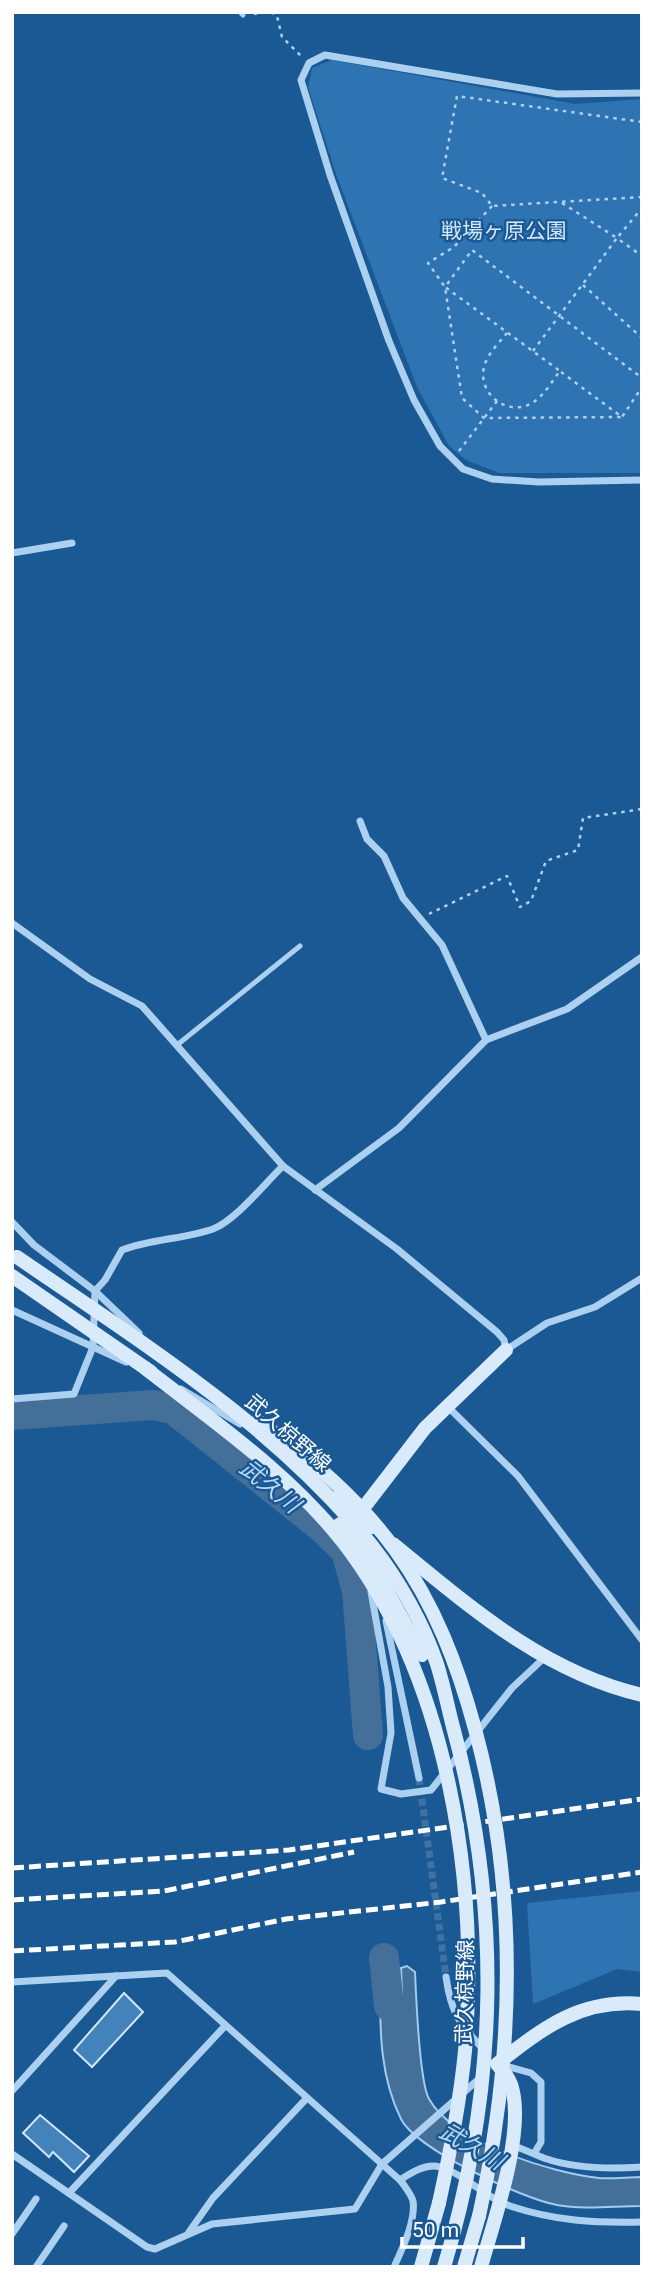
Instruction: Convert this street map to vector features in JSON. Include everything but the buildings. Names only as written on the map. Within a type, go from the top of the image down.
[{"type":"main road","name":"武久椋野線","points":[[15,1255],[155,1352],[277,1447],[344,1512],[376,1550],[410,1607],[437,1663],[478,1836],[486,1897],[488,2006],[477,2132],[444,2267]]},
{"type":"main road","name":"武久椋野線","points":[[12,1276],[272,1455],[368,1556],[402,1612],[450,1717]]},
{"type":"main road","points":[[358,1515],[414,1441],[506,1350]]},
{"type":"main road","points":[[155,1352],[268,1428],[343,1490],[397,1552],[421,1588],[464,1687],[488,1776],[508,1922],[506,2049],[496,2131],[479,2216],[464,2267]]},
{"type":"main road","points":[[145,1368],[266,1463],[328,1525],[382,1599],[397,1627],[425,1699],[447,1783],[462,1874],[466,1937],[465,2052],[460,2091],[439,2203],[421,2267]]},
{"type":"main road","points":[[241,1424],[488,1620],[544,1658],[602,1683],[642,1695]]},
{"type":"main road","points":[[481,2267],[510,2148],[514,2094],[508,2077],[497,2064],[528,2040],[571,2015],[614,2002],[642,2004]]},
{"type":"street","points":[[642,93],[557,94],[333,55],[318,57],[309,62],[302,76],[302,85],[377,310],[421,414],[440,446],[453,460],[475,476],[503,481],[642,480]]},
{"type":"street","points":[[12,553],[72,543]]},
{"type":"street","points":[[360,821],[367,839],[384,856],[403,898],[422,917],[451,961],[486,1040]]},
{"type":"street","points":[[12,923],[90,979],[142,1006],[282,1166],[397,1249],[497,1332],[504,1340],[506,1350],[547,1324],[595,1307],[642,1278]]},
{"type":"street","points":[[315,1190],[399,1128],[486,1040],[577,1004],[642,957]]},
{"type":"street","points":[[12,1398],[75,1394],[93,1347],[95,1291],[106,1280],[122,1250],[140,1243],[212,1229],[225,1223],[282,1166]]},
{"type":"street","points":[[12,1222],[34,1245],[95,1291],[194,1387],[241,1424]]},
{"type":"street","points":[[12,1310],[191,1394],[241,1424]]},
{"type":"street","points":[[448,1407],[518,1476],[642,1640]]},
{"type":"street","points":[[358,1515],[377,1580],[419,1777]]},
{"type":"street","points":[[358,1515],[388,1687],[391,1733],[381,1789],[401,1794],[430,1790],[512,1688],[544,1658]]},
{"type":"street","points":[[12,1982],[167,1973],[306,2099],[400,2179],[413,2201],[404,2244],[394,2267]]},
{"type":"street","points":[[12,2091],[116,1976]]},
{"type":"street","points":[[446,1978],[449,2002],[457,2020],[497,2064],[531,2073],[541,2082],[541,2142],[536,2152]]},
{"type":"street","points":[[69,2193],[225,2026]]},
{"type":"street","points":[[12,2154],[147,2247],[162,2247],[212,2224],[355,2209],[382,2164],[497,2064]]},
{"type":"street","points":[[189,2233],[213,2198],[306,2099]]},
{"type":"street","points":[[510,2148],[536,2152],[545,2159],[583,2166],[642,2168]]},
{"type":"street","points":[[400,2179],[424,2168],[440,2167],[500,2197],[563,2221],[642,2222]]},
{"type":"street","points":[[12,2234],[36,2199]]},
{"type":"street","points":[[36,2267],[64,2227]]},
{"type":"lane","points":[[177,1045],[300,946]]},
{"type":"path","points":[[271,12],[276,16],[282,37],[309,62]]},
{"type":"path","points":[[492,205],[482,193],[442,178],[457,96],[642,121]]},
{"type":"path","points":[[622,417],[445,287],[428,263],[454,247],[492,205],[642,197]]},
{"type":"path","points":[[562,202],[642,256]]},
{"type":"path","points":[[533,351],[642,208]]},
{"type":"path","points":[[622,417],[484,418],[462,398],[445,287],[472,250],[642,378]]},
{"type":"path","points":[[583,285],[642,338]]},
{"type":"path","points":[[507,333],[487,359],[483,375],[485,385],[497,401],[510,407],[528,405],[541,396],[560,371]]},
{"type":"path","points":[[622,417],[642,387]]},
{"type":"path","points":[[453,460],[497,401]]},
{"type":"path","points":[[422,917],[507,876],[520,907],[531,901],[546,862],[578,850],[583,818],[642,809]]},
{"type":"green space","name":"戦場ヶ原公園","points":[[332,60],[575,104],[642,99],[642,473],[499,473],[466,460],[449,446],[417,387],[336,174],[308,87],[312,68]]},
{"type":"green space","points":[[642,1891],[642,1972],[617,1969],[533,2004],[527,1903]]},
{"type":"water","points":[[385,1965],[390,1970],[396,1997],[402,1994],[401,1968],[407,1966],[415,1972],[423,2076],[429,2099],[442,2115],[481,2142],[556,2170],[599,2178],[642,2177],[642,2206],[578,2207],[541,2201],[472,2171],[448,2158],[411,2131],[401,2119],[388,2085],[385,2068],[380,1979]]},
{"type":"waterway","name":"武久川","points":[[12,1415],[153,1405],[173,1409],[321,1527],[346,1551],[357,1591],[368,1735]]},
{"type":"waterway","name":"武久川","points":[[384,1958],[389,2006]]},
{"type":"tunnel","points":[[419,1778],[446,1977]]},
{"type":"railway","points":[[12,1868],[289,1850],[642,1799]]},
{"type":"railway","points":[[12,1900],[164,1891],[354,1852]]},
{"type":"railway","points":[[12,1951],[175,1942],[286,1919],[441,1902],[642,1872]]}]
